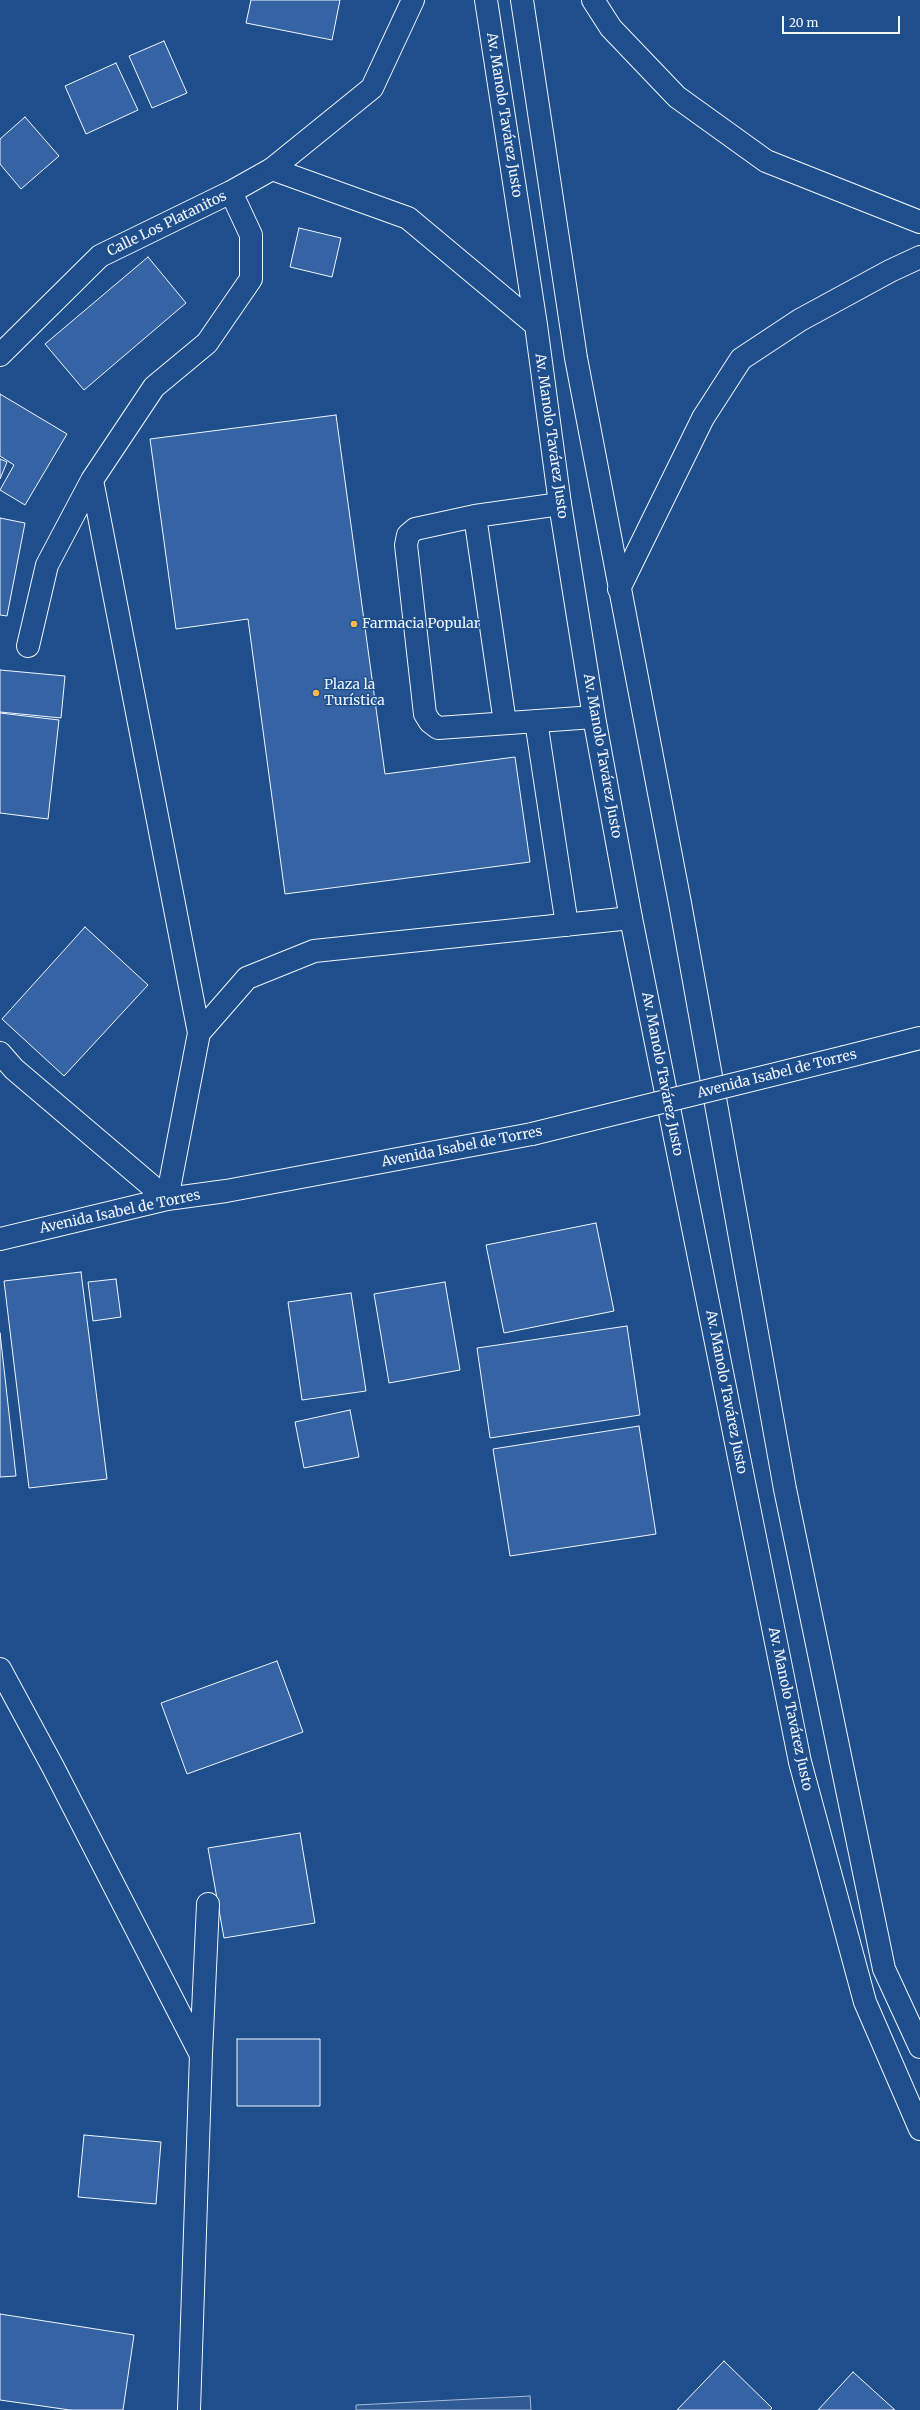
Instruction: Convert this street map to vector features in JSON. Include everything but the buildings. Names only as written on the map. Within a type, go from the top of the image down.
[{"type":"main road","name":"Calle Los Platanitos","points":[[0,356],[100,256],[231,192],[272,169],[372,88],[413,0]]},
{"type":"main road","name":"Av. Manolo Tavárez Justo","points":[[486,0],[536,325],[560,504],[594,717],[631,918],[800,1762],[865,2002],[920,2129]]},
{"type":"main road","points":[[522,0],[576,358],[680,903],[785,1489],[880,1954],[884,1969],[920,2046]]},
{"type":"main road","points":[[593,0],[611,28],[677,97],[766,161],[920,222]]},
{"type":"main road","points":[[272,169],[408,218],[536,325]]},
{"type":"main road","points":[[28,646],[47,565],[92,480],[154,387],[207,343],[251,279],[251,235],[231,192]]},
{"type":"main road","points":[[620,589],[703,418],[741,359],[800,320],[890,271],[920,257]]},
{"type":"main road","points":[[0,1053],[14,1069],[167,1199],[199,1033],[92,480]]},
{"type":"main road","points":[[560,504],[475,516],[415,528],[408,535],[406,545],[425,714],[430,722],[438,728],[594,717]]},
{"type":"main road","points":[[475,516],[505,723]]},
{"type":"main road","points":[[536,721],[568,925]]},
{"type":"main road","points":[[199,1033],[248,978],[314,952],[631,918]]},
{"type":"main road","name":"Avenida Isabel de Torres","points":[[0,1238],[167,1199],[226,1191],[532,1134],[920,1038]]},
{"type":"main road","points":[[0,1669],[53,1767],[201,2054]]},
{"type":"main road","points":[[189,2410],[201,2054],[208,1904]]},
{"type":"shaded area","points":[[530,2396],[531,2410],[356,2410],[356,2405]]},
{"type":"place","name":"Farmacia Popular","points":[[354,624]]},
{"type":"place","name":"Plaza la Turística","points":[[316,693]]}]
